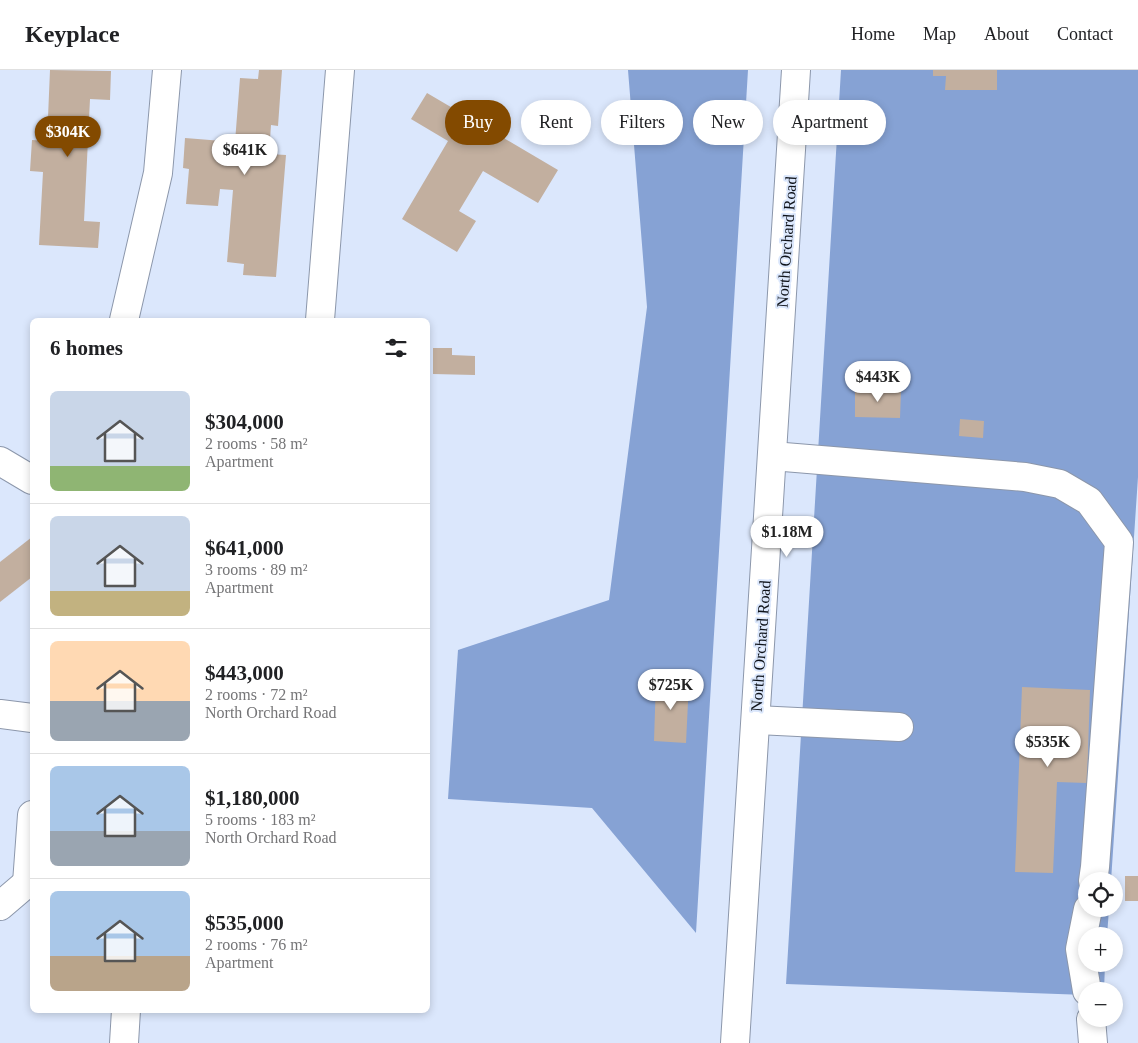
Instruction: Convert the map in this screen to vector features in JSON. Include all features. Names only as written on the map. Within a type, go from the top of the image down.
[{"type":"street","points":[[124,318],[158,173],[167,70]]},
{"type":"street","points":[[320,318],[340,70]]},
{"type":"street","name":"North Orchard Road","points":[[736,1043],[796,70]]},
{"type":"street","points":[[772,456],[1025,477],[1060,484],[1089,501],[1119,542],[1095,872]]},
{"type":"street","points":[[0,461],[30,479]]},
{"type":"street","points":[[0,714],[30,718]]},
{"type":"street","points":[[756,720],[899,727]]},
{"type":"street","points":[[0,906],[30,883]]},
{"type":"street","points":[[1086,917],[1080,949],[1086,982]]},
{"type":"street","points":[[124,1043],[126,1013]]},
{"type":"street","points":[[1092,1027],[1093,1043]]},
{"type":"shaded area","points":[[628,70],[748,70],[746,100],[693,100],[693,145],[743,145],[696,933],[592,808],[448,799],[458,650],[609,600],[647,307],[634,145],[683,145],[683,100],[630,100]]},
{"type":"shaded area","points":[[841,70],[1138,70],[1138,477],[1112,872],[1078,872],[1078,917],[1108,917],[1108,927],[1078,927],[1078,972],[1105,972],[1104,982],[1078,982],[1078,995],[786,984],[836,145],[886,145],[886,100],[839,100]]},
{"type":"building","points":[[50,70],[111,71],[110,100],[90,99],[84,221],[100,222],[98,248],[39,245],[43,172],[30,171],[32,140],[47,141]]},
{"type":"building","points":[[259,70],[282,70],[278,126],[271,125],[269,154],[286,155],[276,277],[243,275],[244,264],[227,262],[233,190],[220,189],[218,206],[186,204],[189,169],[183,168],[185,138],[235,142],[240,78],[258,79]]},
{"type":"building","points":[[933,70],[997,70],[997,90],[945,90],[946,76],[933,76]]},
{"type":"building","points":[[427,93],[445,104],[445,139],[411,119]]},
{"type":"building","points":[[511,142],[558,170],[538,203],[483,171],[459,211],[476,221],[457,252],[402,219],[446,145],[511,145]]},
{"type":"building","points":[[433,348],[452,348],[452,355],[475,356],[475,375],[433,374]]},
{"type":"building","points":[[855,389],[901,390],[900,418],[855,417]]},
{"type":"building","points":[[960,419],[984,421],[983,438],[959,436]]},
{"type":"building","points":[[30,539],[30,579],[0,602],[0,562]]},
{"type":"building","points":[[656,680],[689,682],[686,743],[654,741]]},
{"type":"building","points":[[1022,687],[1090,690],[1087,783],[1057,782],[1053,873],[1015,872]]},
{"type":"building","points":[[1125,876],[1138,876],[1138,901],[1125,901]]}]
